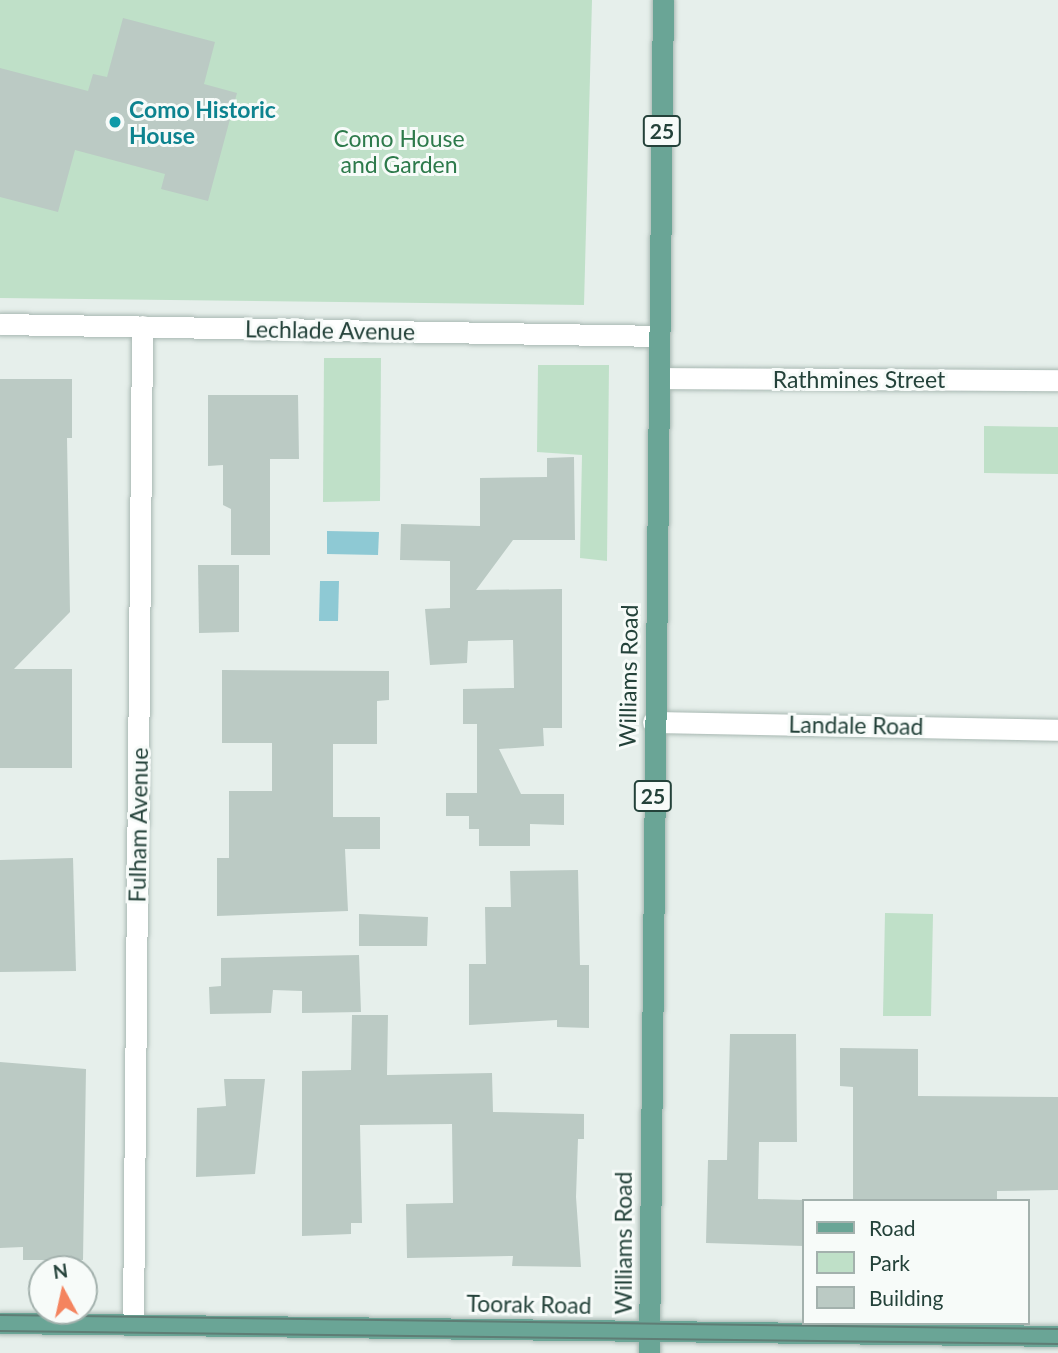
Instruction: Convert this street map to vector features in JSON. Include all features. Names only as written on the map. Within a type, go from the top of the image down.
[{"type":"main road","name":"Williams Road","points":[[649,1342],[653,722],[663,0]]},
{"type":"main road","name":"Toorak Road","points":[[0,1323],[649,1342],[1058,1336]]},
{"type":"street","name":"Lechlade Avenue","points":[[0,324],[659,336]]},
{"type":"street","name":"Fulham Avenue","points":[[133,1325],[142,326]]},
{"type":"street","name":"Rathmines Street","points":[[659,378],[1058,380]]},
{"type":"street","name":"Landale Road","points":[[653,722],[1058,730]]},
{"type":"green space","name":"Como House and Garden","points":[[0,0],[592,0],[584,305],[0,298]]},
{"type":"green space","points":[[324,358],[381,358],[380,501],[323,502]]},
{"type":"green space","points":[[538,365],[609,365],[607,561],[580,558],[582,455],[537,452]]},
{"type":"green space","points":[[984,426],[1058,427],[1058,474],[984,473]]},
{"type":"green space","points":[[885,913],[933,914],[931,1016],[883,1016]]},
{"type":"water","points":[[327,531],[379,532],[378,555],[327,554]]},
{"type":"water","points":[[320,581],[339,581],[338,621],[319,621]]},
{"type":"building","name":"Como Historic House","points":[[123,18],[215,42],[204,84],[237,93],[208,201],[161,189],[165,174],[75,150],[58,212],[0,197],[0,68],[88,91],[93,74],[107,77]]},
{"type":"building","points":[[0,379],[72,379],[72,438],[67,438],[70,612],[14,669],[72,669],[72,768],[0,768]]},
{"type":"building","points":[[208,395],[298,395],[299,459],[270,459],[270,555],[231,555],[231,509],[223,505],[223,465],[208,466]]},
{"type":"building","points":[[574,457],[575,540],[513,540],[476,590],[562,589],[562,728],[543,728],[544,746],[499,749],[521,794],[564,794],[564,825],[530,824],[530,846],[479,846],[479,829],[469,829],[469,816],[446,816],[446,793],[477,793],[477,724],[463,724],[463,689],[514,688],[513,640],[468,641],[467,663],[430,665],[425,609],[450,608],[450,561],[400,560],[401,524],[480,526],[480,478],[547,477],[547,458]]},
{"type":"building","points":[[198,565],[239,565],[239,632],[199,633]]},
{"type":"building","points":[[222,670],[389,671],[389,700],[377,701],[377,744],[333,744],[333,817],[380,817],[380,849],[345,849],[348,911],[217,916],[217,858],[229,858],[229,791],[272,791],[272,743],[222,743]]},
{"type":"building","points":[[73,858],[76,971],[0,972],[0,860]]},
{"type":"building","points":[[578,870],[580,965],[589,965],[589,1028],[557,1027],[557,1020],[469,1025],[469,964],[486,964],[485,907],[511,907],[510,871]]},
{"type":"building","points":[[359,914],[428,917],[427,946],[359,946]]},
{"type":"building","points":[[359,955],[361,1012],[302,1013],[302,991],[273,990],[271,1013],[210,1014],[209,987],[221,986],[221,958]]},
{"type":"building","points":[[352,1015],[388,1015],[387,1075],[492,1073],[493,1112],[584,1114],[584,1139],[578,1139],[576,1197],[581,1267],[512,1266],[513,1256],[407,1258],[406,1204],[453,1203],[452,1124],[360,1125],[362,1223],[351,1223],[351,1234],[302,1236],[302,1071],[351,1070]]},
{"type":"building","points":[[730,1034],[796,1034],[797,1142],[759,1142],[758,1199],[802,1200],[802,1246],[706,1243],[708,1160],[727,1160]]},
{"type":"building","points":[[840,1048],[918,1049],[918,1096],[1058,1097],[1058,1190],[997,1191],[997,1199],[853,1199],[853,1087],[840,1086]]},
{"type":"building","points":[[0,1062],[86,1069],[83,1255],[28,1255],[28,1260],[23,1260],[23,1247],[0,1248]]},
{"type":"building","points":[[224,1079],[265,1079],[255,1174],[196,1177],[197,1108],[226,1106]]},
{"type":"tram line","points":[[0,1315],[1058,1329]]},
{"type":"tram line","points":[[0,1331],[1058,1344]]},
{"type":"place","name":"Como Historic House","points":[[115,122]]}]
